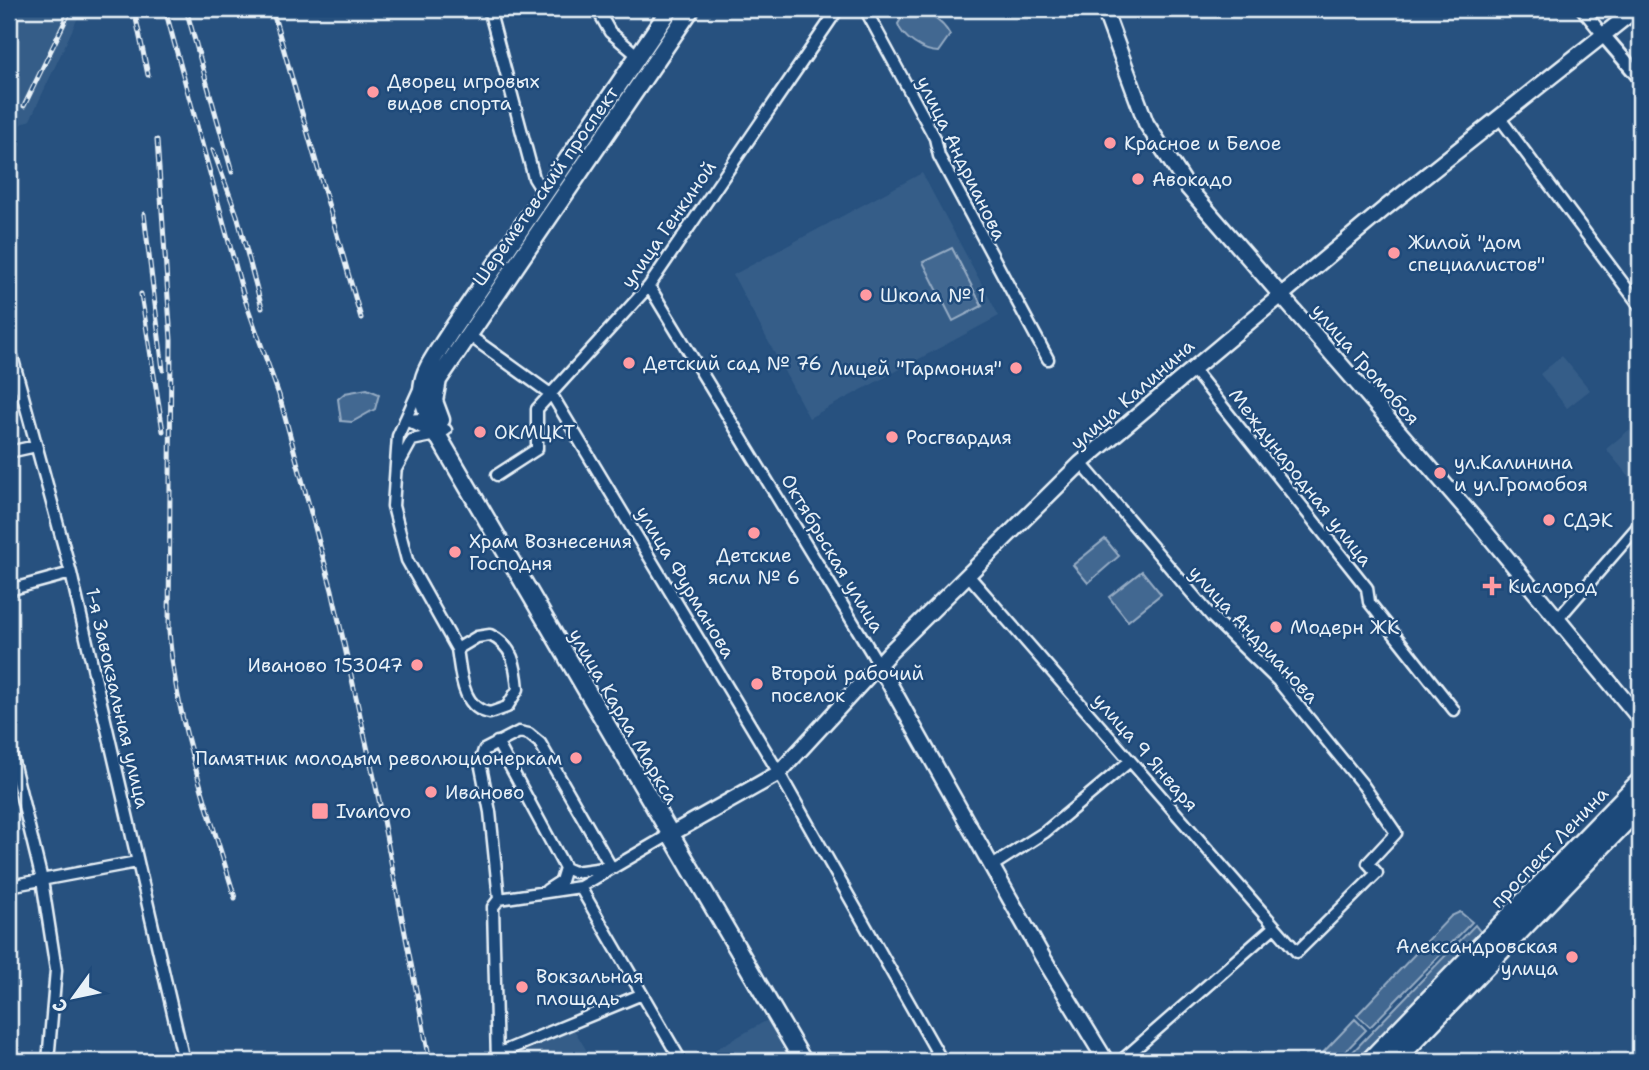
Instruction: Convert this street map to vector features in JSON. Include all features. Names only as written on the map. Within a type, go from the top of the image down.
[{"type":"highway","name":"проспект Ленина","points":[[1370,1061],[1640,782]]},
{"type":"highway","name":"проспект Ленина","points":[[1394,1061],[1640,806]]},
{"type":"main road","name":"Шереметевский проспект","points":[[426,392],[426,371],[445,341],[670,9]]},
{"type":"main road","name":"Шереметевский проспект","points":[[426,392],[691,9]]},
{"type":"main road","name":"улица Громобоя","points":[[1104,9],[1134,96],[1161,150],[1188,188],[1284,292]]},
{"type":"main road","name":"улица Громобоя","points":[[1112,9],[1141,92],[1168,143],[1195,182],[1479,524],[1640,708]]},
{"type":"main road","name":"улица Калинина","points":[[674,833],[779,773],[879,665],[1081,463],[1284,292],[1636,9]]},
{"type":"main road","points":[[638,56],[653,66]]},
{"type":"main road","points":[[544,194],[558,204]]},
{"type":"main road","name":"улица Карла Маркса","points":[[426,392],[430,421],[442,436],[674,833],[803,1061]]},
{"type":"main road","name":"улица Карла Маркса","points":[[426,392],[437,413],[442,436]]},
{"type":"main road","name":"улица Громобоя","points":[[1560,617],[1640,719]]},
{"type":"main road","name":"Октябрьская улица","points":[[879,665],[1106,1061]]},
{"type":"street","points":[[489,9],[534,178],[544,194]]},
{"type":"street","points":[[597,9],[610,32],[638,56]]},
{"type":"street","name":"улица Генкиной","points":[[497,475],[537,449],[537,409],[649,286],[838,9]]},
{"type":"street","name":"улица Андрианова","points":[[865,9],[935,138],[939,156],[970,216],[1048,359]]},
{"type":"street","points":[[1582,9],[1640,78]]},
{"type":"street","points":[[1499,117],[1640,306]]},
{"type":"street","name":"Октябрьская улица","points":[[649,286],[879,665]]},
{"type":"street","name":"улица Фурманова","points":[[467,334],[551,395],[779,773],[942,1061]]},
{"type":"street","name":"1-я Завокзальная улица","points":[[9,345],[71,573],[184,1061]]},
{"type":"street","name":"Международная улица","points":[[1192,368],[1367,588],[1369,602],[1454,710]]},
{"type":"street","points":[[426,392],[405,420],[398,436],[393,476],[393,506],[403,549],[457,649],[466,696],[474,707],[490,713],[507,707],[518,689],[514,662],[502,640],[490,635],[477,637],[457,649]]},
{"type":"street","points":[[405,420],[430,421]]},
{"type":"street","points":[[405,420],[442,436]]},
{"type":"street","points":[[393,476],[412,440],[442,436]]},
{"type":"street","points":[[9,452],[36,446]]},
{"type":"street","name":"улица Андрианова","points":[[1081,463],[1212,617],[1278,681],[1363,785],[1396,833],[1368,863],[1377,873],[1297,953]]},
{"type":"street","points":[[1560,617],[1640,524]]},
{"type":"street","points":[[9,590],[71,573]]},
{"type":"street","name":"улица 9 Января","points":[[968,575],[1297,953]]},
{"type":"street","points":[[611,867],[540,743],[529,734],[519,732],[484,750],[480,762],[490,812],[499,899],[493,907],[497,1058],[640,995]]},
{"type":"street","points":[[497,742],[565,868],[565,875],[556,886],[533,895]]},
{"type":"street","points":[[9,746],[42,880],[56,970],[48,1061]]},
{"type":"street","points":[[992,866],[1045,832],[1130,761]]},
{"type":"street","points":[[499,899],[580,887],[674,833]]},
{"type":"street","name":"улица Карла Маркса","points":[[674,833],[812,1061]]},
{"type":"street","points":[[9,886],[137,862]]},
{"type":"street","points":[[565,868],[574,872],[611,867]]},
{"type":"street","points":[[580,887],[640,995],[681,1061]]},
{"type":"street","points":[[1121,1061],[1274,927]]},
{"type":"shaded area","points":[[9,9],[82,9],[30,120],[9,130]]},
{"type":"shaded area","points":[[907,9],[926,13],[938,20],[947,30],[950,35],[938,52],[926,50],[914,43],[900,29],[898,24]]},
{"type":"shaded area","name":"Школа № 1","points":[[922,173],[999,316],[809,418],[733,275]]},
{"type":"shaded area","points":[[952,248],[982,306],[953,321],[923,262]]},
{"type":"shaded area","points":[[1562,356],[1590,390],[1567,408],[1540,374]]},
{"type":"shaded area","points":[[367,389],[379,394],[375,409],[352,422],[341,421],[338,399],[345,393]]},
{"type":"shaded area","points":[[1629,430],[1640,444],[1640,490],[1606,449]]},
{"type":"shaded area","points":[[1105,539],[1119,556],[1088,583],[1073,565]]},
{"type":"shaded area","points":[[1142,571],[1161,594],[1128,621],[1109,597]]},
{"type":"shaded area","points":[[1460,912],[1472,922],[1370,1027],[1357,1015],[1451,916]]},
{"type":"shaded area","points":[[1475,925],[1482,934],[1358,1061],[1344,1061]]},
{"type":"shaded area","points":[[1477,980],[1482,985],[1408,1061],[1401,1061]]},
{"type":"shaded area","points":[[771,1018],[796,1061],[695,1061]]},
{"type":"shaded area","points":[[1355,1019],[1366,1030],[1336,1061],[1315,1061]]},
{"type":"shaded area","points":[[573,1028],[593,1061],[509,1061],[509,1055],[534,1048]]},
{"type":"railway","points":[[24,106],[71,9]]},
{"type":"railway","points":[[134,9],[148,75]]},
{"type":"railway","points":[[165,9],[244,297],[279,395],[332,590],[379,800],[430,1061]]},
{"type":"railway","points":[[186,9],[232,172]]},
{"type":"railway","points":[[272,9],[361,318]]},
{"type":"railway","points":[[157,140],[171,340],[169,631],[186,733],[235,898]]},
{"type":"railway","points":[[213,150],[237,215],[262,308]]},
{"type":"railway","points":[[144,214],[163,370]]},
{"type":"railway","points":[[141,294],[163,431]]},
{"type":"place","name":"Дворец игровых видов спорта","points":[[373,92]]},
{"type":"place","name":"Красное и Белое","points":[[1110,143]]},
{"type":"place","name":"Авокадо","points":[[1138,179]]},
{"type":"place","name":"Жилой \"дом специалистов\"","points":[[1394,253]]},
{"type":"place","name":"Школа № 1","points":[[866,295]]},
{"type":"place","name":"Детский сад № 76","points":[[629,363]]},
{"type":"place","name":"Лицей \"Гармония\"","points":[[1016,368]]},
{"type":"place","name":"ОКМЦКТ","points":[[480,432]]},
{"type":"place","name":"Росгвардия","points":[[892,437]]},
{"type":"place","name":"ул.Калинина и ул.Громобоя","points":[[1440,473]]},
{"type":"place","name":"СДЭК","points":[[1549,520]]},
{"type":"place","name":"Детские ясли № 6","points":[[754,533]]},
{"type":"place","name":"Храм Вознесения Господня","points":[[455,552]]},
{"type":"place","name":"Кислород","points":[[1492,586]]},
{"type":"place","name":"Модерн ЖК","points":[[1276,627]]},
{"type":"place","name":"Иваново 153047","points":[[417,665]]},
{"type":"place","name":"Второй рабочий поселок","points":[[757,684]]},
{"type":"place","name":"Памятник молодым революционеркам","points":[[576,758]]},
{"type":"place","name":"Иваново","points":[[431,792]]},
{"type":"place","name":"Ivanovo","points":[[320,811]]},
{"type":"place","name":"Александровская улица","points":[[1572,957]]},
{"type":"place","name":"Вокзальная площадь","points":[[522,987]]}]
